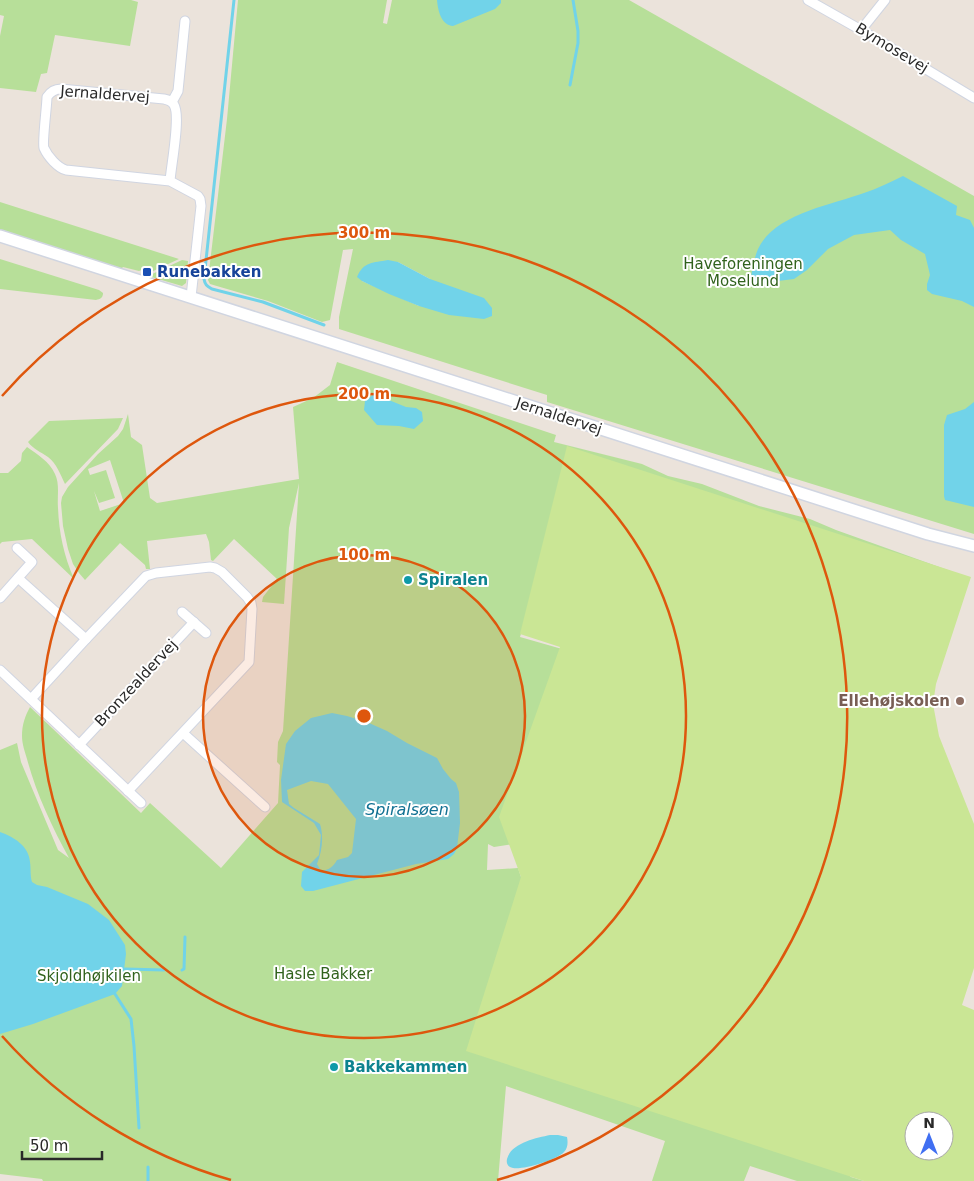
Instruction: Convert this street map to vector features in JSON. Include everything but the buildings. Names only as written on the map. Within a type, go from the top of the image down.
[{"type":"street","name":"Bymosevej","points":[[808,0],[974,98]]},
{"type":"street","points":[[861,30],[885,0]]},
{"type":"street","points":[[170,181],[177,115],[172,102],[178,91],[185,21]]},
{"type":"street","name":"Jernaldervej","points":[[172,102],[164,98],[57,89],[50,93],[48,97],[44,149],[56,164],[63,169],[170,181],[195,194],[200,199],[191,297]]},
{"type":"street","name":"Jernaldervej","points":[[0,236],[928,534],[974,546]]},
{"type":"street","name":"Jernaldervej","points":[[928,534],[974,555]]},
{"type":"street","points":[[0,598],[32,562],[17,548]]},
{"type":"street","points":[[31,699],[143,579],[150,574],[210,567],[219,570],[228,578],[247,597],[252,606],[250,659],[183,734],[128,791]]},
{"type":"street","points":[[18,578],[86,639]]},
{"type":"street","points":[[182,612],[206,633]]},
{"type":"street","name":"Bronzealdervej","points":[[79,745],[194,622]]},
{"type":"street","points":[[0,670],[142,803]]},
{"type":"street","points":[[183,734],[265,807]]},
{"type":"green space","points":[[0,0],[131,0],[138,2],[130,46],[55,35],[47,73],[41,74],[36,92],[0,88],[0,36],[4,16],[0,15]]},
{"type":"green space","name":"Haveforeningen Moselund","points":[[238,0],[387,0],[383,23],[387,24],[392,0],[629,0],[974,196],[974,534],[547,402],[547,395],[339,329],[339,317],[353,249],[343,250],[330,320],[322,322],[268,301],[210,284],[208,280],[227,119]],"holes":[[[398,262],[430,279],[419,306],[362,281]]]},
{"type":"green space","points":[[0,202],[179,259],[149,273],[144,269],[139,271],[123,267],[121,269],[0,230]]},
{"type":"green space","points":[[0,259],[99,290],[103,293],[102,296],[96,300],[0,289]]},
{"type":"green space","points":[[182,260],[188,261],[186,283],[182,286],[148,276]]},
{"type":"green space","points":[[337,362],[556,435],[554,442],[642,464],[668,476],[702,484],[759,506],[810,519],[970,578],[573,461],[520,637],[562,649],[541,840],[494,847],[488,844],[487,870],[518,868],[521,877],[851,1177],[864,1181],[797,1181],[750,1166],[744,1181],[652,1181],[665,1141],[506,1086],[498,1181],[43,1181],[42,1179],[0,1174],[0,750],[17,743],[21,762],[58,850],[69,858],[40,797],[24,748],[22,739],[23,728],[25,717],[30,707],[141,813],[150,803],[221,868],[278,803],[280,765],[277,762],[278,742],[283,731],[299,483],[289,528],[284,604],[262,602],[263,597],[277,579],[234,539],[213,561],[211,560],[206,534],[147,541],[150,569],[146,569],[145,565],[120,543],[85,580],[73,564],[68,549],[63,526],[62,497],[68,487],[98,454],[118,436],[123,429],[128,414],[131,437],[142,445],[150,498],[157,503],[299,479],[293,407],[313,398],[330,385]],"holes":[[[110,460],[124,503],[100,511],[94,491],[99,503],[115,498],[106,470],[90,475],[88,469]]]},
{"type":"green space","points":[[123,418],[118,429],[65,484],[54,463],[28,442],[49,421]]},
{"type":"green space","points":[[567,446],[971,577],[936,684],[933,704],[939,736],[974,824],[974,968],[962,1005],[974,1010],[974,1181],[864,1181],[466,1051],[521,877],[499,817],[560,647],[520,634]]},
{"type":"green space","points":[[27,447],[47,462],[57,478],[61,535],[67,562],[74,579],[32,539],[2,542],[0,544],[0,473],[8,473],[21,461],[22,453]]},
{"type":"water","points":[[437,0],[501,0],[501,3],[495,9],[453,26],[443,20],[439,13]]},
{"type":"water","points":[[903,176],[957,206],[956,215],[970,220],[974,228],[974,307],[962,301],[932,294],[927,290],[930,275],[925,254],[901,240],[890,230],[854,235],[828,249],[807,270],[794,279],[755,284],[751,279],[758,249],[766,237],[777,227],[805,212],[869,191]]},
{"type":"water","points":[[388,260],[398,262],[430,279],[484,298],[492,308],[492,316],[484,319],[449,315],[389,294],[357,277],[366,265]]},
{"type":"water","points":[[374,394],[406,407],[416,408],[422,412],[423,421],[414,429],[377,425],[364,410],[365,401]]},
{"type":"water","points":[[974,402],[974,507],[945,500],[944,425],[947,415],[965,409]]},
{"type":"water","name":"Spiralsøen","points":[[332,713],[347,716],[387,731],[437,758],[443,769],[456,783],[459,792],[460,823],[457,848],[454,854],[448,859],[416,864],[313,891],[305,891],[301,886],[302,872],[319,855],[321,835],[314,823],[282,802],[281,780],[286,744],[295,731],[311,718]],"holes":[[[311,781],[328,784],[356,819],[352,853],[348,857],[337,860],[329,869],[321,871],[317,864],[322,844],[320,824],[289,804],[287,790]]]},
{"type":"water","points":[[0,832],[15,839],[27,851],[32,882],[88,904],[109,920],[125,945],[126,954],[122,986],[115,994],[0,1034]]},
{"type":"water","points":[[550,1135],[567,1137],[566,1149],[560,1155],[532,1166],[513,1168],[508,1165],[507,1159],[513,1149],[531,1140]]},
{"type":"waterway","points":[[234,0],[204,281],[212,289],[263,302],[324,325]]},
{"type":"waterway","points":[[570,85],[578,43],[573,0]]},
{"type":"waterway","points":[[182,970],[184,969],[185,937]]},
{"type":"waterway","points":[[125,969],[164,970]]},
{"type":"waterway","points":[[115,994],[131,1019],[139,1128]]},
{"type":"waterway","points":[[148,1167],[148,1181]]},
{"type":"place","name":"Runebakken","points":[[147,272]]},
{"type":"place","name":"Spiralen","points":[[408,580]]},
{"type":"place","name":"Ellehøjskolen","points":[[960,701]]},
{"type":"place","name":"Bakkekammen","points":[[334,1067]]},
{"type":"park label","name":"Hasle Bakker","points":[[323,974]]},
{"type":"park label","name":"Skjoldhøjkilen","points":[[89,976]]}]
